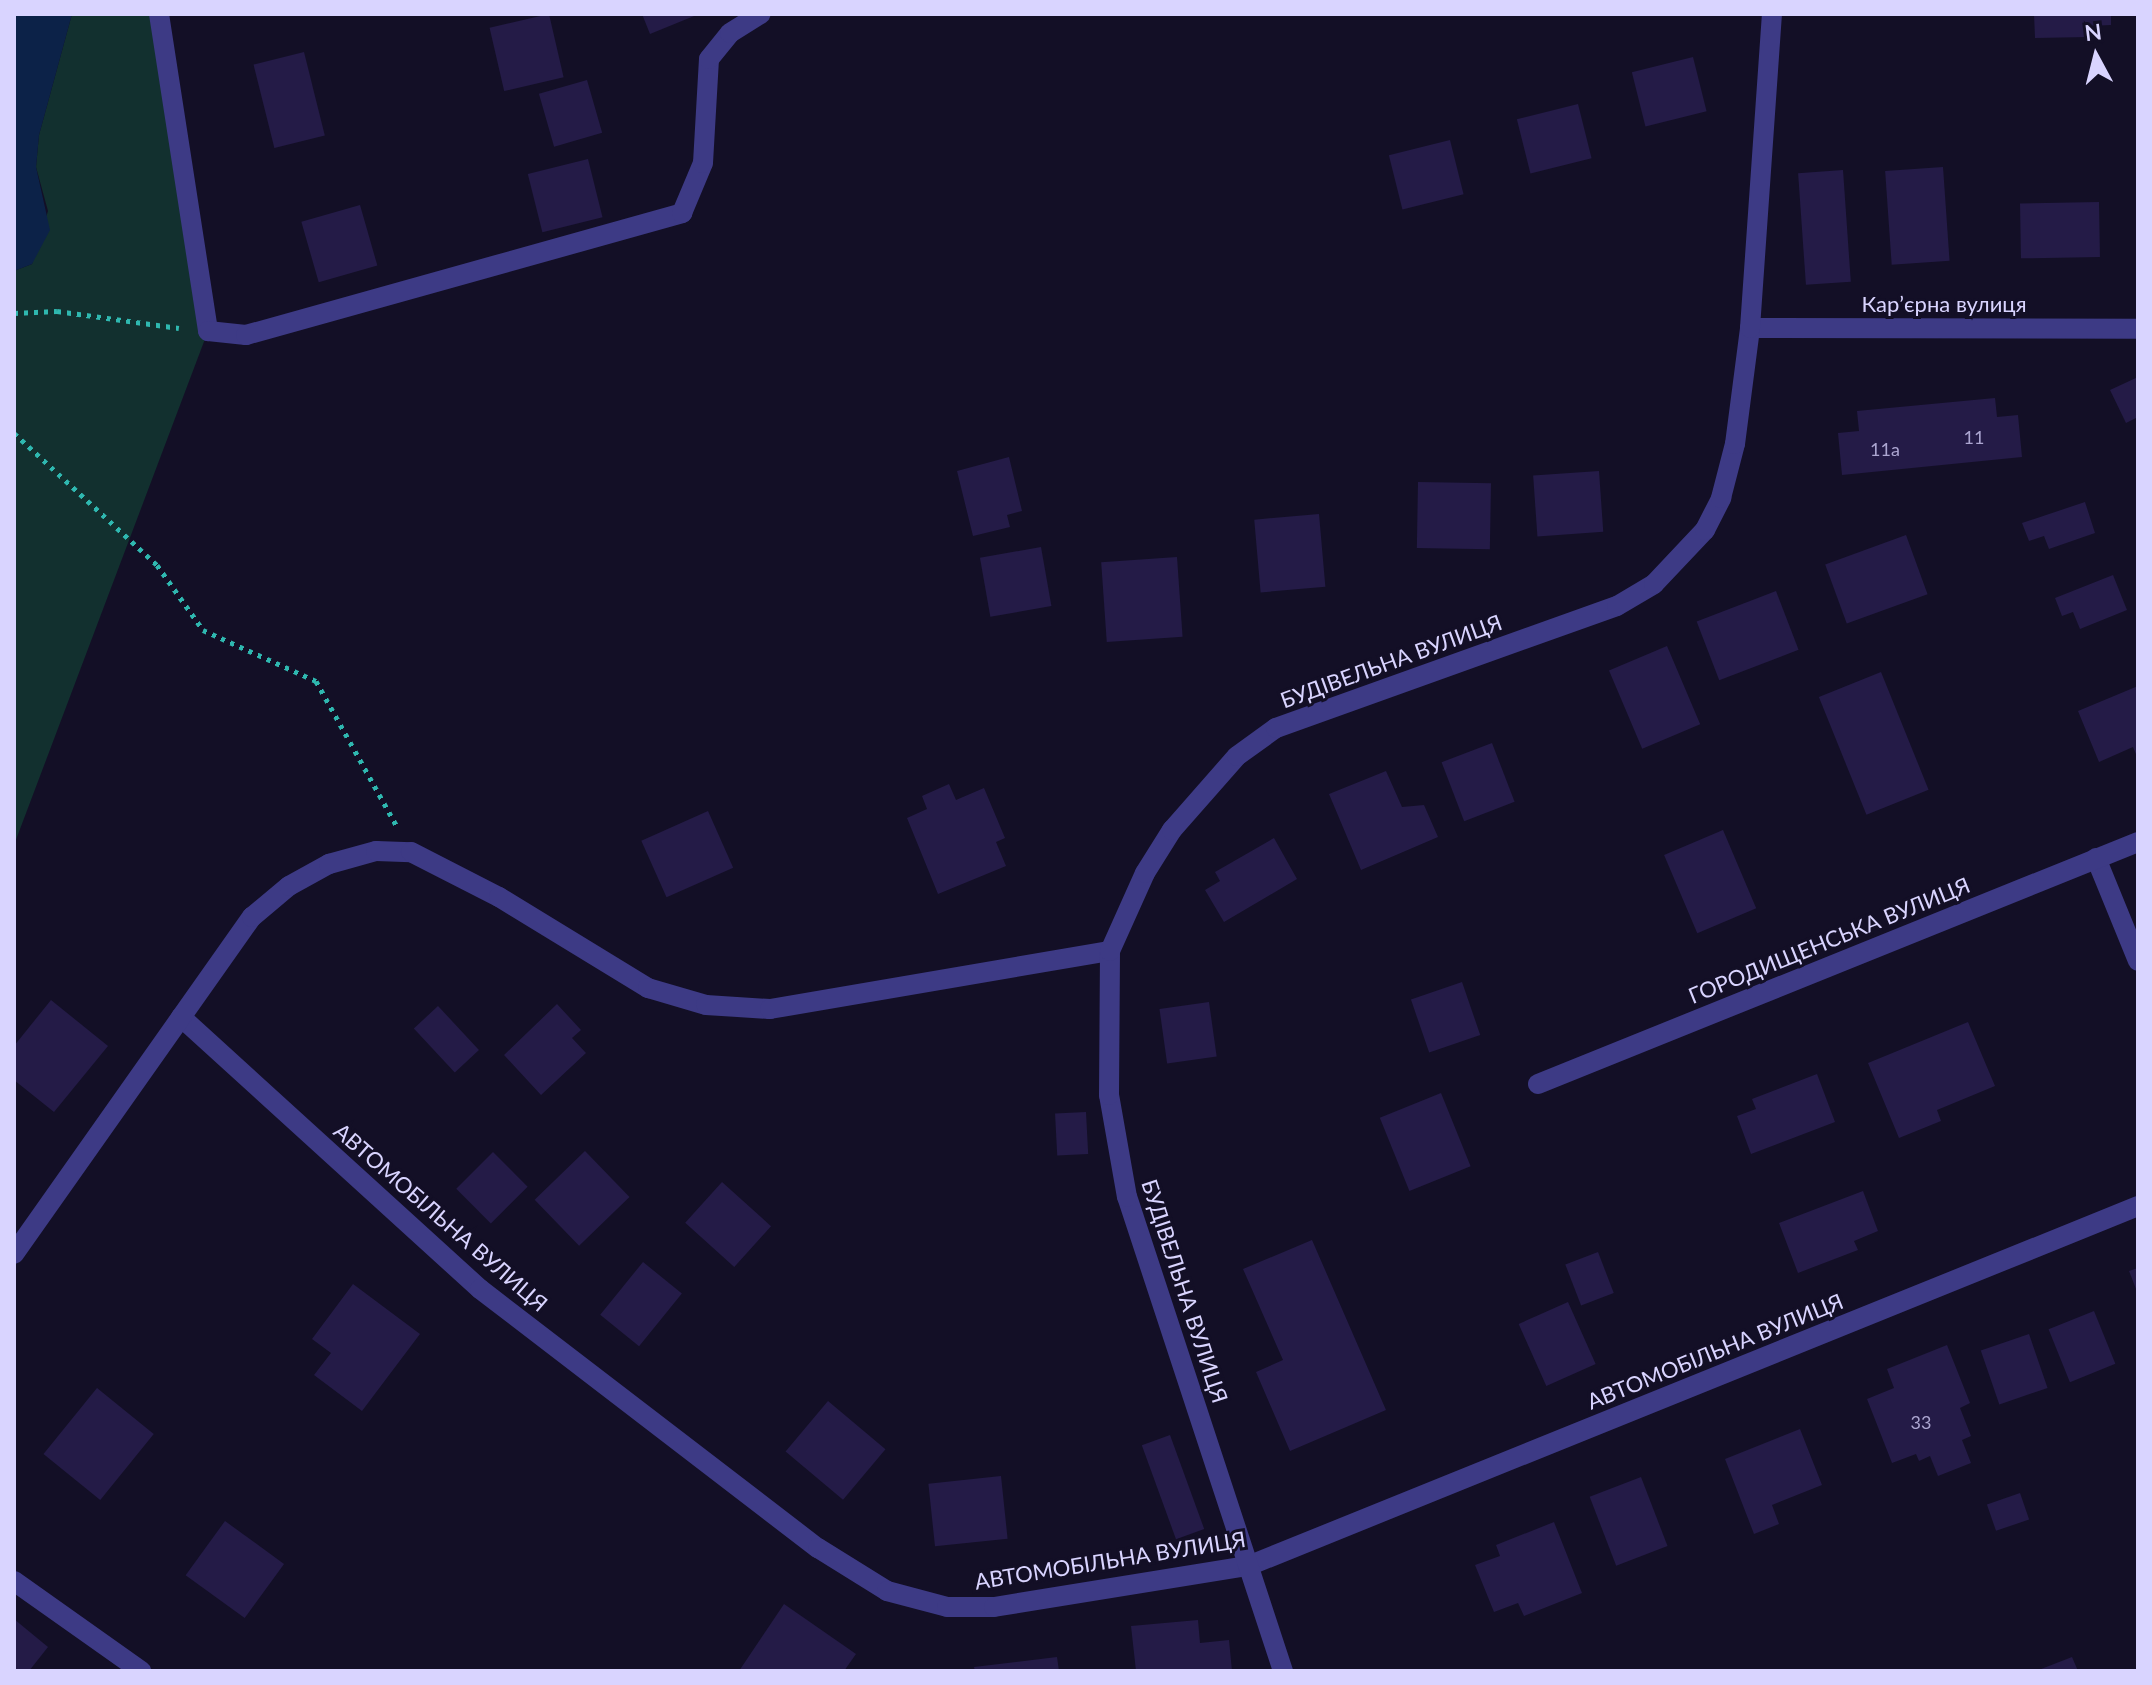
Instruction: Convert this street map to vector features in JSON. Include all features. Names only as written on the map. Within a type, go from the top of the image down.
[{"type":"street","points":[[159,14],[208,331],[246,335],[682,213],[703,163],[709,59],[730,33],[761,14]]},
{"type":"street","name":"БУДІВЕЛЬНА ВУЛИЦЯ","points":[[1283,1671],[1127,1197],[1109,1095],[1110,951],[1145,873],[1172,830],[1237,756],[1276,728],[1617,606],[1654,584],[1682,558],[1721,498],[1735,444],[1750,328],[1772,14]]},
{"type":"street","name":"Карʼєрна вулиця","points":[[1750,328],[2138,329]]},
{"type":"street","name":"ГОРОДИЩЕНСЬКА ВУЛИЦЯ","points":[[1538,1084],[2138,842]]},
{"type":"street","points":[[14,1254],[252,917],[289,886],[329,864],[376,851],[411,852],[499,897],[648,988],[706,1005],[770,1009],[1110,951]]},
{"type":"street","points":[[2096,858],[2138,961]]},
{"type":"street","name":"АВТОМОБІЛЬНА ВУЛИЦЯ","points":[[181,1017],[480,1289],[818,1548],[887,1591],[947,1607],[994,1607],[1248,1566],[2138,1206]]},
{"type":"street","points":[[14,1581],[141,1671]]},
{"type":"path","points":[[14,313],[57,311],[208,331]]},
{"type":"path","points":[[14,433],[157,565],[203,630],[316,681],[411,852]]},
{"type":"green space","points":[[72,14],[159,14],[208,331],[14,845],[14,271],[32,264],[48,211],[36,167],[39,135]]},
{"type":"water","points":[[14,14],[72,14],[39,135],[36,167],[50,230],[32,264],[14,271]]},
{"type":"building","points":[[549,14],[564,77],[504,91],[490,28]]},
{"type":"building","points":[[642,14],[699,14],[650,34]]},
{"type":"building","points":[[2034,14],[2111,14],[2111,25],[2089,26],[2089,37],[2035,38]]},
{"type":"building","points":[[304,52],[325,135],[274,148],[254,65]]},
{"type":"building","points":[[1693,57],[1707,111],[1645,127],[1632,72]]},
{"type":"building","points":[[587,80],[602,133],[554,147],[539,94]]},
{"type":"building","points":[[1578,104],[1592,158],[1530,174],[1517,119]]},
{"type":"building","points":[[1450,140],[1464,194],[1402,210],[1389,155]]},
{"type":"building","points":[[588,159],[603,217],[542,232],[528,174]]},
{"type":"building","points":[[1943,167],[1950,261],[1892,265],[1885,171]]},
{"type":"building","points":[[1843,170],[1851,282],[1806,285],[1798,173]]},
{"type":"building","points":[[2099,202],[2100,257],[2021,258],[2020,203]]},
{"type":"building","points":[[360,205],[377,266],[319,282],[301,222]]},
{"type":"building","points":[[2138,377],[2138,417],[2126,423],[2110,390]]},
{"type":"building","points":[[1995,398],[1997,417],[2018,415],[2022,457],[1842,475],[1838,433],[1859,431],[1857,411]]},
{"type":"building","points":[[1009,457],[1022,511],[1007,515],[1010,527],[973,536],[957,471]]},
{"type":"building","points":[[1599,471],[1603,532],[1537,536],[1533,476]]},
{"type":"building","points":[[1418,482],[1491,483],[1490,549],[1417,548]]},
{"type":"building","points":[[2085,502],[2095,533],[2049,549],[2044,536],[2029,541],[2022,523]]},
{"type":"building","points":[[1319,514],[1325,587],[1261,592],[1254,520]]},
{"type":"building","points":[[1906,535],[1928,594],[1847,624],[1825,564]]},
{"type":"building","points":[[1041,547],[1051,606],[990,617],[980,558]]},
{"type":"building","points":[[1177,557],[1183,637],[1107,642],[1101,562]]},
{"type":"building","points":[[2113,575],[2127,610],[2080,629],[2073,612],[2062,616],[2055,598]]},
{"type":"building","points":[[1776,591],[1799,650],[1719,680],[1697,621]]},
{"type":"building","points":[[1667,646],[1700,724],[1642,749],[1609,671]]},
{"type":"building","points":[[1881,672],[1929,790],[1866,815],[1819,697]]},
{"type":"building","points":[[2138,686],[2138,759],[2133,747],[2099,762],[2078,711]]},
{"type":"building","points":[[1492,743],[1515,802],[1464,821],[1442,762]]},
{"type":"building","points":[[1386,771],[1402,807],[1424,805],[1438,837],[1361,870],[1329,794]]},
{"type":"building","points":[[949,784],[956,800],[984,788],[1005,838],[996,842],[1006,866],[938,894],[907,818],[927,809],[922,796]]},
{"type":"building","points":[[708,811],[733,868],[667,897],[641,841]]},
{"type":"building","points":[[1723,830],[1756,908],[1697,933],[1664,855]]},
{"type":"building","points":[[1274,838],[1297,879],[1224,922],[1205,890],[1220,881],[1215,872]]},
{"type":"building","points":[[1462,982],[1480,1035],[1429,1053],[1411,1000]]},
{"type":"building","points":[[51,1000],[108,1046],[54,1112],[14,1080],[14,1046]]},
{"type":"building","points":[[1209,1002],[1217,1056],[1167,1063],[1159,1009]]},
{"type":"building","points":[[557,1004],[581,1030],[572,1038],[586,1053],[541,1095],[504,1055]]},
{"type":"building","points":[[438,1006],[479,1050],[455,1072],[414,1029]]},
{"type":"building","points":[[1968,1022],[1995,1086],[1937,1110],[1941,1121],[1899,1138],[1868,1063]]},
{"type":"building","points":[[1817,1074],[1835,1122],[1751,1154],[1737,1116],[1756,1109],[1752,1099]]},
{"type":"building","points":[[1441,1093],[1471,1166],[1409,1191],[1380,1118]]},
{"type":"building","points":[[1086,1112],[1088,1154],[1057,1156],[1055,1114]]},
{"type":"building","points":[[585,1151],[629,1197],[579,1246],[535,1200]]},
{"type":"building","points":[[493,1152],[528,1187],[491,1223],[456,1189]]},
{"type":"building","points":[[722,1182],[771,1226],[734,1267],[685,1223]]},
{"type":"building","points":[[1863,1191],[1878,1231],[1854,1241],[1858,1250],[1798,1273],[1779,1223]]},
{"type":"building","points":[[1312,1240],[1386,1410],[1290,1451],[1256,1372],[1283,1360],[1243,1269]]},
{"type":"building","points":[[1598,1252],[1614,1293],[1581,1306],[1565,1265]]},
{"type":"building","points":[[643,1262],[682,1293],[639,1346],[600,1315]]},
{"type":"building","points":[[2138,1268],[2138,1294],[2129,1271]]},
{"type":"building","points":[[353,1284],[420,1334],[362,1411],[314,1375],[331,1353],[312,1339]]},
{"type":"building","points":[[1568,1302],[1596,1364],[1546,1386],[1519,1324]]},
{"type":"building","points":[[2094,1311],[2115,1364],[2070,1382],[2049,1329]]},
{"type":"building","points":[[2029,1334],[2048,1388],[1999,1404],[1981,1351]]},
{"type":"building","points":[[1947,1345],[1970,1403],[1960,1408],[1971,1436],[1962,1440],[1971,1463],[1938,1476],[1930,1456],[1919,1461],[1916,1454],[1892,1463],[1867,1399],[1894,1388],[1887,1369]]},
{"type":"building","points":[[97,1388],[154,1434],[100,1500],[44,1454]]},
{"type":"building","points":[[828,1401],[885,1449],[843,1500],[786,1452]]},
{"type":"building","points":[[1800,1429],[1822,1485],[1772,1505],[1779,1524],[1754,1534],[1725,1459]]},
{"type":"building","points":[[1170,1435],[1204,1529],[1176,1539],[1142,1445]]},
{"type":"building","points":[[1001,1476],[1008,1539],[935,1546],[928,1484]]},
{"type":"building","points":[[1641,1477],[1668,1546],[1616,1566],[1590,1497]]},
{"type":"building","points":[[2020,1493],[2029,1519],[1996,1531],[1987,1504]]},
{"type":"building","points":[[225,1521],[284,1564],[245,1618],[186,1575]]},
{"type":"building","points":[[1554,1522],[1582,1593],[1524,1616],[1518,1603],[1494,1612],[1475,1565],[1500,1556],[1496,1545]]},
{"type":"building","points":[[784,1604],[856,1654],[844,1671],[739,1671]]},
{"type":"building","points":[[14,1619],[48,1647],[29,1671],[14,1671]]},
{"type":"building","points":[[1198,1620],[1200,1643],[1229,1640],[1232,1671],[1136,1671],[1131,1626]]},
{"type":"building","points":[[1057,1657],[1059,1671],[975,1671],[974,1667]]},
{"type":"building","points":[[2072,1657],[2078,1671],[2036,1671]]}]
